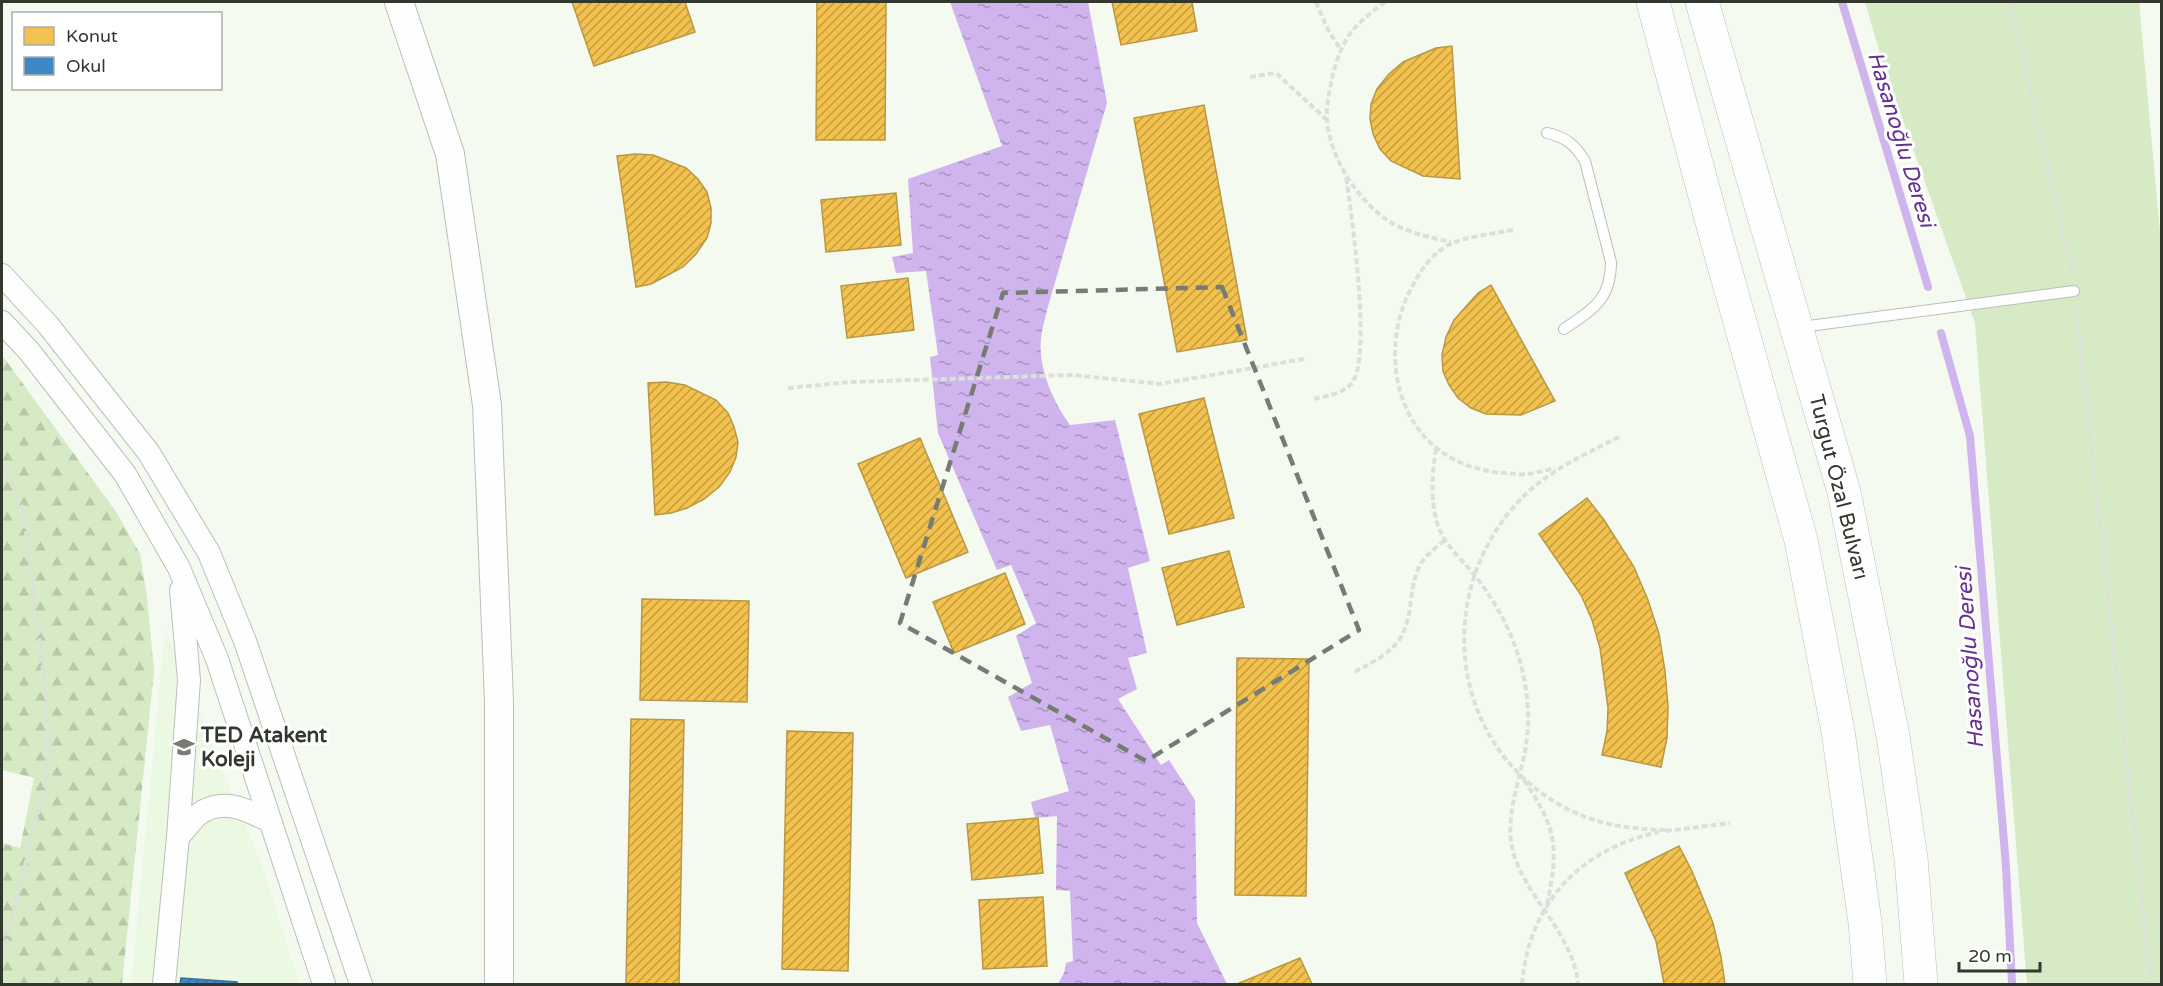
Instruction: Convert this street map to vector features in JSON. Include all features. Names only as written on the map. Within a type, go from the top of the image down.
[{"type":"main road","points":[[1653,2],[1801,540],[1838,731],[1865,922],[1870,984]]},
{"type":"main road","name":"Turgut Özal Bulvarı","points":[[1702,2],[1844,492],[1891,725],[1911,858],[1921,984]]},
{"type":"street","points":[[399,2],[450,154],[487,405],[499,701],[499,984]]},
{"type":"street","points":[[2,275],[48,325],[149,453],[209,553],[245,641],[361,984]]},
{"type":"street","points":[[2,322],[29,351],[125,474],[179,568],[217,660],[324,984]]},
{"type":"street","points":[[164,984],[178,837],[189,680],[179,568]]},
{"type":"street","points":[[178,837],[199,814],[220,805],[242,807],[270,821]]},
{"type":"lane","points":[[1547,134],[1568,140],[1576,147],[1585,161],[1611,262],[1610,281],[1602,299],[1564,329]]},
{"type":"lane","points":[[1797,328],[2074,291]]},
{"type":"path","points":[[1316,2],[1328,30],[1341,50]]},
{"type":"path","points":[[1385,2],[1363,19],[1346,40],[1335,66],[1328,95],[1327,121],[1334,149],[1346,175],[1364,200],[1384,218],[1417,234],[1452,243]]},
{"type":"path","points":[[2010,2],[2073,277],[2151,984]]},
{"type":"path","points":[[1250,77],[1276,73],[1327,121]]},
{"type":"path","points":[[1314,399],[1340,392],[1352,384],[1358,373],[1359,275],[1346,175]]},
{"type":"path","points":[[1513,230],[1452,243],[1433,256],[1418,276],[1400,315],[1395,348],[1396,375],[1403,404],[1418,429],[1436,449],[1464,465],[1493,473],[1527,475],[1558,467],[1619,437]]},
{"type":"path","points":[[788,388],[851,382],[1073,375],[1160,384],[1304,359]]},
{"type":"path","points":[[1436,449],[1432,474],[1438,526],[1452,549],[1496,603],[1512,634],[1522,668],[1527,702],[1527,737],[1521,774],[1513,802],[1510,828],[1513,854],[1567,947],[1578,984]]},
{"type":"path","points":[[2,464],[23,509],[46,694],[48,773],[2,958]]},
{"type":"path","points":[[1558,467],[1516,504],[1497,529],[1481,558],[1475,575],[1465,613],[1463,641],[1466,671],[1474,703],[1486,729],[1506,759],[1538,790],[1562,806],[1595,820],[1630,829],[1667,830],[1730,824]]},
{"type":"path","points":[[1355,672],[1386,654],[1402,635],[1411,606],[1414,581],[1421,564],[1446,539]]},
{"type":"path","points":[[1521,774],[1542,807],[1551,828],[1554,850],[1553,874],[1546,910]]},
{"type":"path","points":[[1522,984],[1523,966],[1533,933],[1554,895],[1568,878],[1587,861],[1611,848],[1639,837],[1667,830]]},
{"type":"highlighted area","points":[[1222,287],[1359,630],[1146,761],[900,623],[1003,293]]},
{"type":"shaded area","name":"TED Atakent Koleji","points":[[165,629],[262,865],[300,984],[131,984]]},
{"type":"green space","points":[[1865,2],[2139,2],[2162,255],[2161,984],[2027,984],[1975,323],[1884,67]]},
{"type":"green space","points":[[2,355],[117,513],[140,554],[147,597],[154,671],[122,984],[2,984],[2,843],[20,848],[34,778],[2,770]]},
{"type":"water","points":[[950,2],[1088,2],[1107,103],[1047,310],[1041,338],[1042,361],[1048,384],[1070,425],[1115,420],[1150,561],[1128,568],[1147,653],[1128,658],[1137,689],[1118,699],[1161,765],[1169,760],[1195,800],[1197,923],[1227,984],[1058,984],[1066,963],[1073,961],[1070,891],[1056,890],[1057,816],[1035,818],[1031,802],[1069,791],[1050,725],[1021,731],[1008,697],[1032,683],[1016,636],[1036,623],[1011,565],[997,570],[938,433],[930,357],[938,355],[926,271],[896,273],[892,257],[913,253],[908,179],[1002,146]]},
{"type":"building: Konut","points":[[572,2],[685,2],[695,32],[594,66]]},
{"type":"building: Konut","points":[[817,2],[886,2],[885,140],[816,140]]},
{"type":"building: Konut","points":[[1112,2],[1192,2],[1197,31],[1121,45]]},
{"type":"building: Konut","points":[[1452,46],[1460,179],[1423,176],[1391,161],[1380,149],[1373,134],[1370,119],[1371,104],[1377,89],[1389,74],[1403,62],[1436,48]]},
{"type":"building: Konut","points":[[1204,105],[1247,340],[1177,352],[1134,118]]},
{"type":"building: Konut","points":[[653,155],[686,168],[707,192],[711,208],[711,223],[707,238],[696,254],[683,267],[651,284],[636,287],[617,156]]},
{"type":"building: Konut","points":[[896,193],[901,245],[826,252],[821,200]]},
{"type":"building: Konut","points":[[908,278],[914,330],[847,338],[841,286]]},
{"type":"building: Konut","points":[[1491,285],[1555,401],[1521,415],[1486,414],[1471,408],[1458,398],[1443,371],[1442,355],[1446,337],[1454,320],[1478,293]]},
{"type":"building: Konut","points":[[666,382],[685,385],[716,400],[728,413],[738,442],[736,457],[730,472],[719,487],[704,499],[687,508],[655,515],[648,383]]},
{"type":"building: Konut","points":[[1204,398],[1234,518],[1169,534],[1139,414]]},
{"type":"building: Konut","points":[[920,438],[968,552],[906,578],[858,464]]},
{"type":"building: Konut","points":[[1587,498],[1634,567],[1659,634],[1668,706],[1667,738],[1661,767],[1602,755],[1607,731],[1608,708],[1600,648],[1592,620],[1581,595],[1539,534]]},
{"type":"building: Konut","points":[[1229,551],[1244,607],[1177,625],[1162,568]]},
{"type":"building: Konut","points":[[1005,573],[1025,624],[954,653],[933,602]]},
{"type":"building: Konut","points":[[642,599],[749,601],[747,702],[640,700]]},
{"type":"building: Konut","points":[[1237,658],[1309,659],[1306,896],[1235,895]]},
{"type":"building: Konut","points":[[631,719],[684,720],[679,984],[626,984]]},
{"type":"building: Konut","points":[[787,731],[853,733],[848,971],[782,969]]},
{"type":"building: Konut","points":[[1038,818],[1043,873],[972,880],[967,824]]},
{"type":"building: Konut","points":[[1679,846],[1713,923],[1725,984],[1664,984],[1656,941],[1625,873]]},
{"type":"building: Konut","points":[[1043,897],[1047,966],[983,969],[979,900]]},
{"type":"building: Konut","points":[[1300,958],[1312,984],[1237,984]]},
{"type":"building: Okul","points":[[181,978],[237,982],[237,984],[180,984]]},
{"type":"waterway","name":"Hasanoğlu Deresi","points":[[1842,2],[1928,287]]},
{"type":"waterway","name":"Hasanoğlu Deresi","points":[[1941,333],[1970,436],[2006,866],[2012,984]]},
{"type":"place","name":"TED Atakent Koleji","points":[[184,747]]}]
